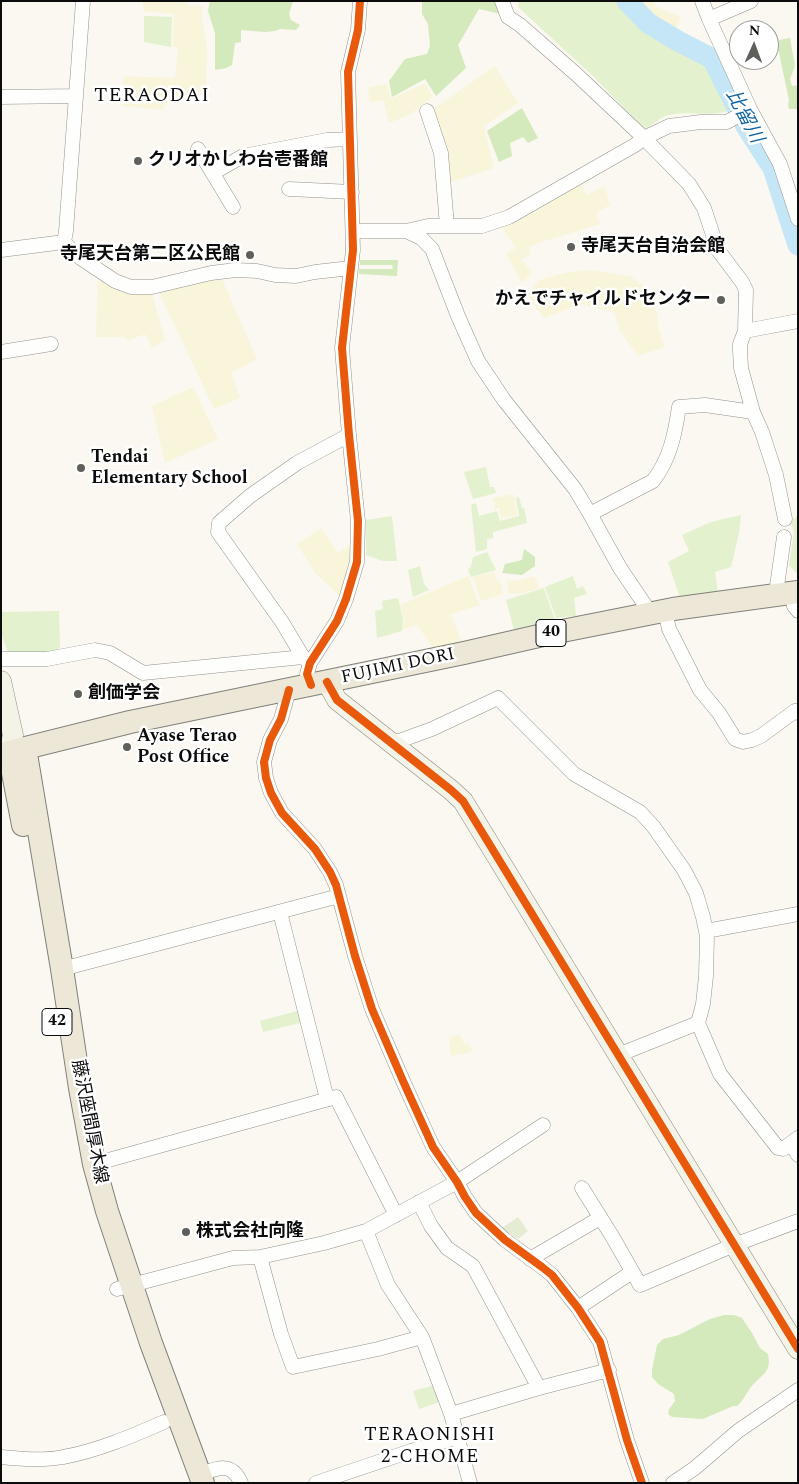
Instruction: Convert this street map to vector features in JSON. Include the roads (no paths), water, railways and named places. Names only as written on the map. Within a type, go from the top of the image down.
[{"type":"main road","name":"FUJIMI DORI","points":[[12,747],[289,690],[313,671],[552,633],[657,612],[791,598]]},
{"type":"main road","name":"藤沢座間厚木線","points":[[12,747],[62,968],[80,1088],[94,1164],[124,1287],[164,1422],[197,1480]]},
{"type":"main road","name":"藤沢座間厚木線","points":[[12,747],[68,1090],[94,1215],[124,1287],[151,1343],[197,1480]]},
{"type":"street","points":[[64,242],[83,1]]},
{"type":"street","points":[[313,671],[346,599],[357,562],[358,521],[342,348],[353,250],[348,72],[358,30],[360,1]]},
{"type":"street","points":[[502,1],[508,17],[520,25],[576,74],[644,138],[689,184],[704,208],[718,250],[746,290],[745,331],[740,344],[740,357],[753,412],[762,432],[776,475],[785,519]]},
{"type":"street","points":[[702,1],[744,113],[780,164],[798,219]]},
{"type":"street","points":[[709,19],[751,1]]},
{"type":"street","points":[[1,97],[76,96]]},
{"type":"street","points":[[427,111],[441,153],[447,226]]},
{"type":"street","points":[[353,231],[406,231],[428,226],[482,226],[509,217],[644,138],[669,126],[700,122],[727,122],[744,113]]},
{"type":"street","points":[[213,173],[243,156],[327,140],[350,139]]},
{"type":"street","points":[[198,149],[233,208]]},
{"type":"street","points":[[290,189],[352,192]]},
{"type":"street","points":[[406,231],[421,238],[432,249],[478,361],[504,400],[571,484],[620,568],[645,605],[657,612],[669,629],[700,690],[719,713],[735,739],[743,742],[752,740],[761,736],[795,711],[798,713]]},
{"type":"street","points":[[1,250],[64,242]]},
{"type":"street","points":[[64,242],[76,255],[115,281],[131,287],[152,287],[212,273],[236,270],[296,276],[351,268]]},
{"type":"street","points":[[745,331],[798,321]]},
{"type":"street","points":[[1,352],[51,344]]},
{"type":"street","points":[[590,514],[653,481],[659,473],[670,448],[676,428],[679,407],[705,405],[753,412]]},
{"type":"street","points":[[349,435],[298,463],[250,496],[219,523],[218,532],[282,622],[313,671],[336,700],[451,790],[463,802],[798,1349]]},
{"type":"street","points":[[784,537],[777,586],[791,598]]},
{"type":"street","points":[[1,659],[47,659],[95,650],[110,654],[143,673],[313,671]]},
{"type":"street","points":[[1,681],[12,747]]},
{"type":"street","points":[[289,690],[281,720],[270,740],[264,762],[266,778],[271,793],[282,813],[315,849],[336,885],[372,1009],[433,1147],[476,1213],[505,1240],[552,1275],[578,1308],[600,1342],[642,1483]]},
{"type":"street","points":[[387,740],[399,741],[432,729],[498,698],[574,774],[640,812],[653,826],[684,870],[696,892],[704,917],[706,931],[706,976],[698,1023],[720,1074],[778,1148],[783,1149],[795,1145]]},
{"type":"street","points":[[62,968],[339,896]]},
{"type":"street","points":[[280,912],[327,1099]]},
{"type":"street","points":[[706,931],[798,914]]},
{"type":"street","points":[[618,1055],[698,1023]]},
{"type":"street","points":[[94,1164],[336,1097],[396,1215]]},
{"type":"street","points":[[124,1287],[233,1258],[260,1257],[324,1243],[366,1231],[457,1182],[543,1124]]},
{"type":"street","points":[[582,1188],[640,1285],[734,1245],[798,1221]]},
{"type":"street","points":[[419,1202],[431,1226],[446,1248],[473,1266],[539,1388]]},
{"type":"street","points":[[530,1259],[600,1218]]},
{"type":"street","points":[[366,1231],[388,1285],[422,1337],[451,1414],[470,1483]]},
{"type":"street","points":[[260,1257],[281,1334],[293,1367],[378,1349],[422,1337]]},
{"type":"street","points":[[578,1308],[632,1272]]},
{"type":"street","points":[[451,1414],[609,1370]]},
{"type":"street","points":[[673,1483],[695,1468],[738,1431],[798,1390]]},
{"type":"street","points":[[1,1457],[23,1460],[61,1458],[89,1451],[164,1422]]},
{"type":"street","points":[[316,1483],[411,1451],[457,1438]]},
{"type":"street","points":[[197,1480],[218,1468],[226,1468],[232,1470],[238,1476],[241,1483]]},
{"type":"waterway","name":"比留川","points":[[627,1],[648,23],[713,59],[746,126],[773,168],[798,245]]},
{"type":"place","name":"クリオかしわ台壱番館","points":[[138,161]]},
{"type":"place","name":"寺尾天台自治会館","points":[[571,247]]},
{"type":"place","name":"寺尾天台第二区公民館","points":[[250,255]]},
{"type":"place","name":"かえでチャイルドセンター","points":[[721,300]]},
{"type":"place","name":"Tendai Elementary School","points":[[81,468]]},
{"type":"place","name":"創価学会","points":[[78,694]]},
{"type":"place","name":"Ayase Terao Post Office","points":[[127,747]]},
{"type":"place","name":"株式会社向隆","points":[[186,1232]]},
{"type":"district","name":"TERAODAI","points":[[152,97]]},
{"type":"district","name":"TERAONISHI 2-CHOME","points":[[430,1447]]}]
